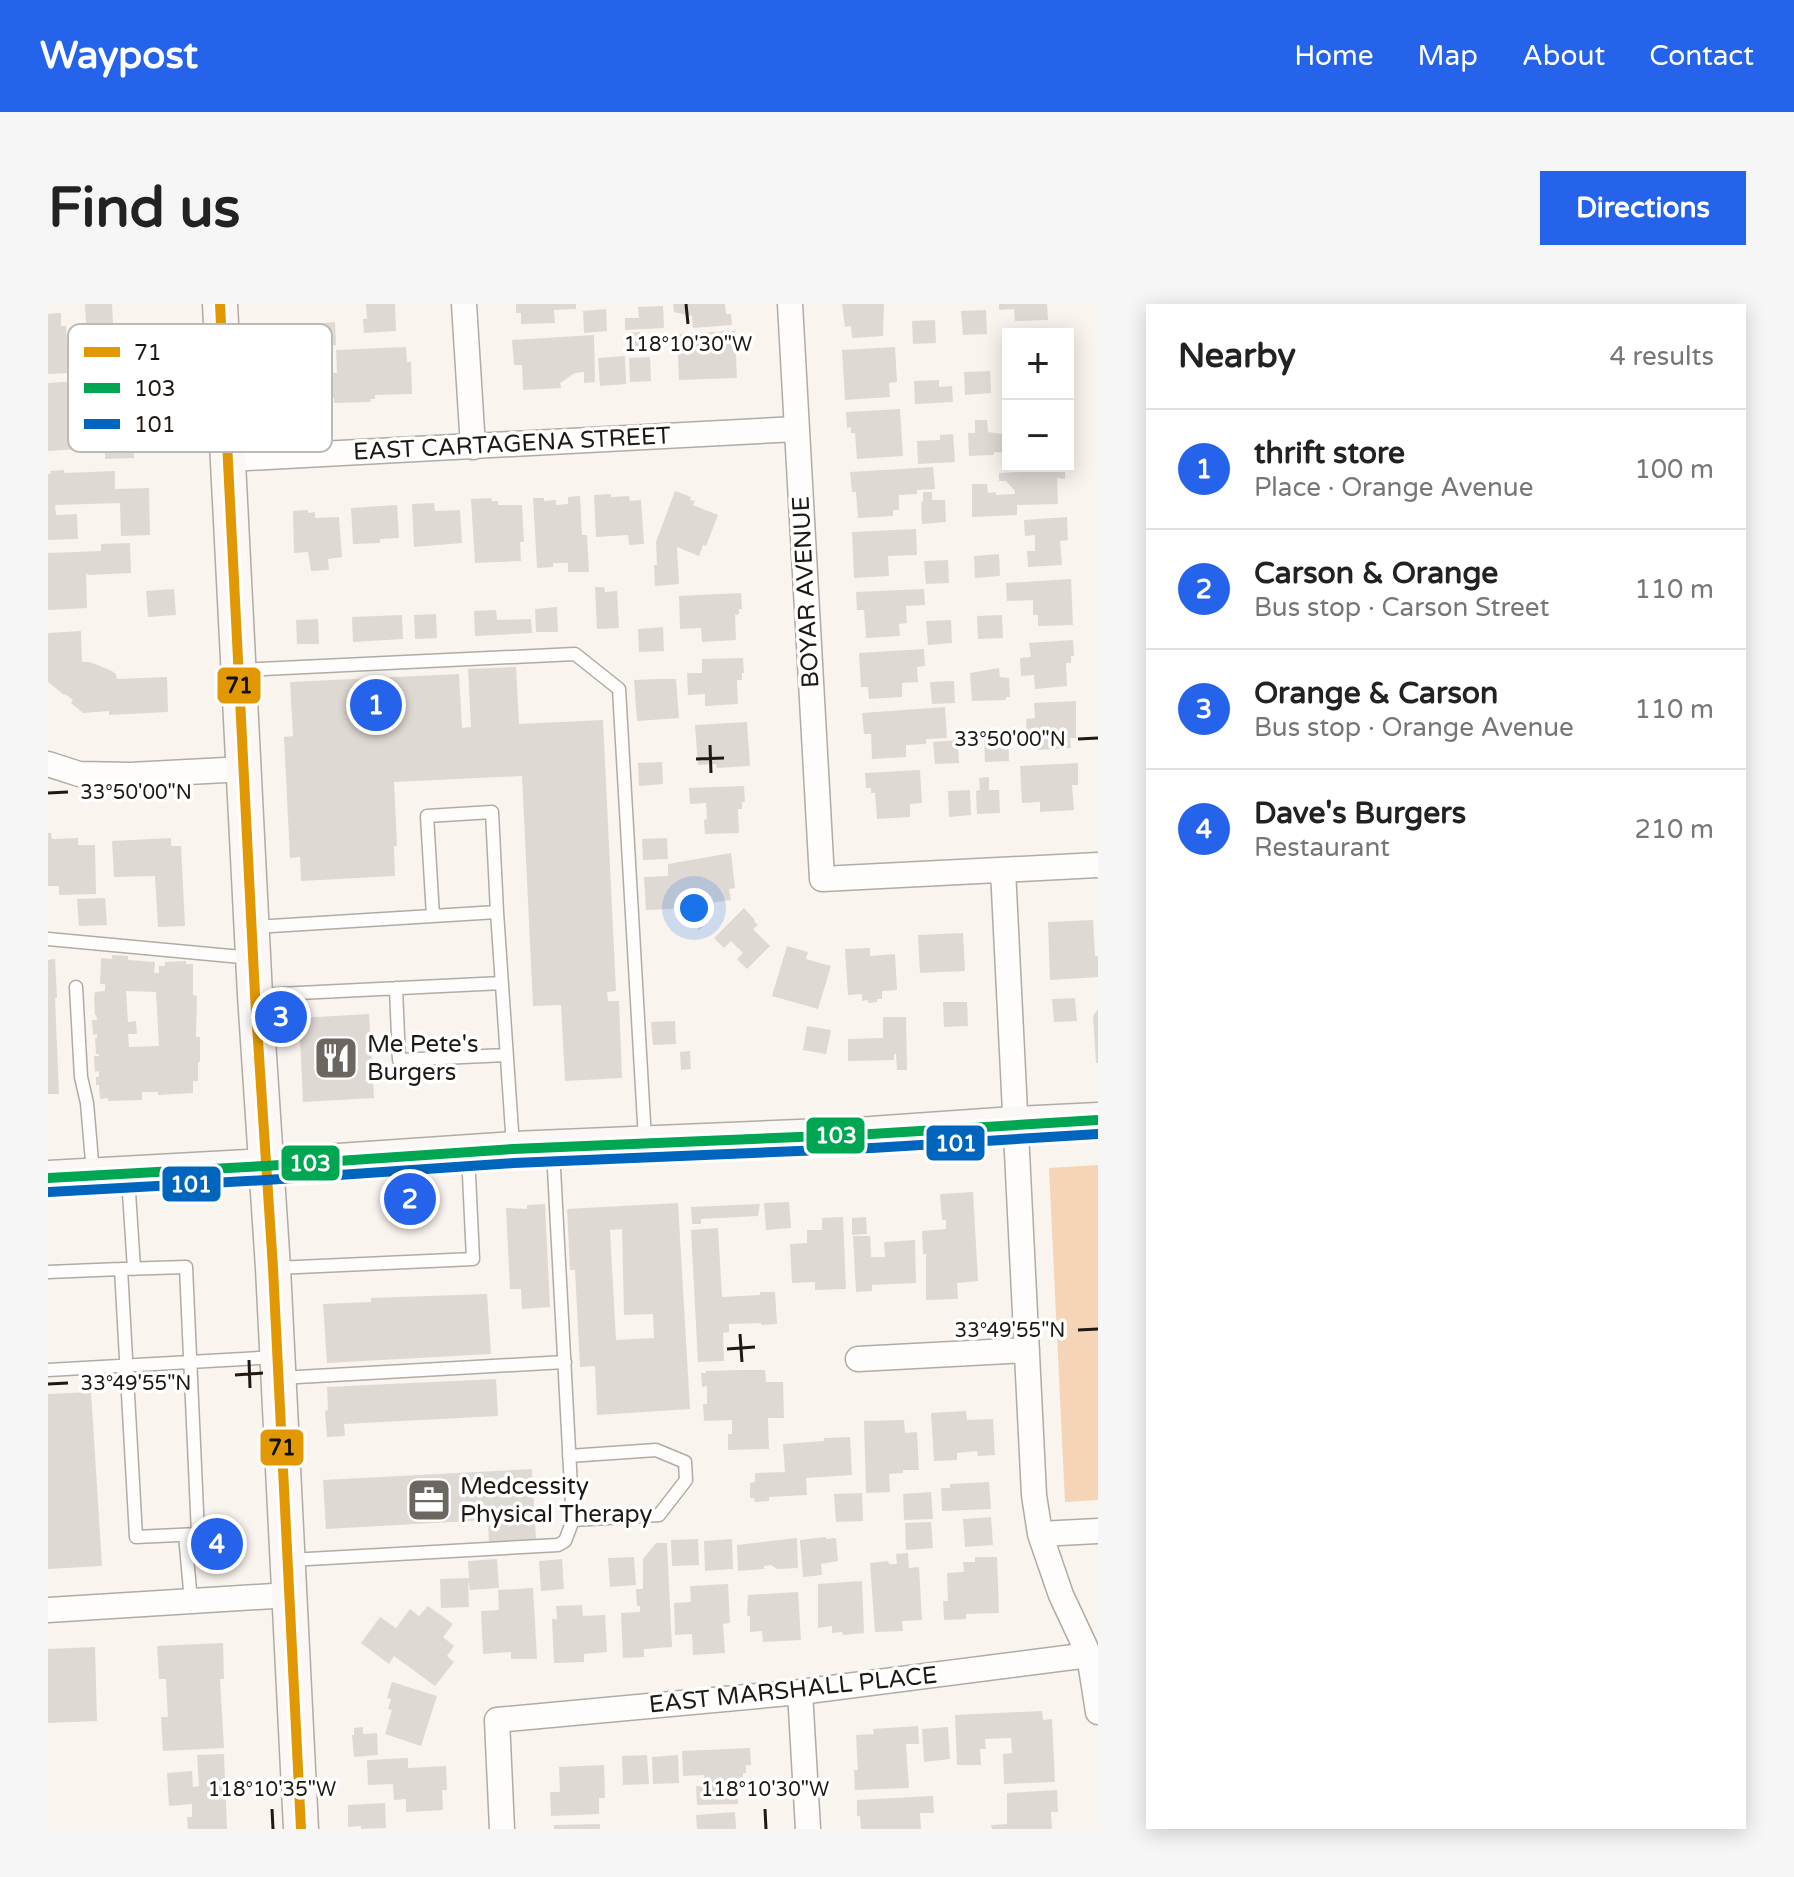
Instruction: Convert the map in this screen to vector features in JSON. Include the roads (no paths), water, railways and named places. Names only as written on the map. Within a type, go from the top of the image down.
[{"type":"street","points":[[220,304],[221,324]]},
{"type":"street","points":[[464,304],[473,447]]},
{"type":"street","name":"BOYAR AVENUE","points":[[790,304],[822,879],[1003,870]]},
{"type":"street","name":"EAST CARTAGENA STREET","points":[[228,459],[796,429]]},
{"type":"street","points":[[228,452],[301,1829]]},
{"type":"street","points":[[48,764],[79,774],[130,775],[245,769]]},
{"type":"street","points":[[1098,865],[1003,870],[1034,1495],[1040,1534],[1061,1595],[1089,1655],[1098,1712]]},
{"type":"street","points":[[48,1178],[513,1149],[871,1134],[1098,1120]]},
{"type":"street","points":[[858,1359],[1027,1350]]},
{"type":"street","points":[[1040,1534],[1098,1531]]},
{"type":"street","points":[[48,1610],[289,1595]]},
{"type":"street","name":"EAST MARSHALL PLACE","points":[[502,1829],[497,1720],[800,1692],[1089,1655]]},
{"type":"street","points":[[800,1692],[808,1829]]},
{"type":"lane","points":[[240,670],[575,654],[619,689],[645,1143]]},
{"type":"lane","points":[[433,916],[427,816],[492,812],[513,1149]]},
{"type":"lane","points":[[48,939],[253,942],[433,916],[497,912]]},
{"type":"lane","points":[[255,995],[502,983]]},
{"type":"lane","points":[[76,987],[81,1077],[87,1103],[93,1176]]},
{"type":"lane","points":[[396,988],[399,1060],[506,1055]]},
{"type":"lane","points":[[287,1561],[558,1545],[565,1541],[573,1520],[553,1147]]},
{"type":"lane","points":[[273,1268],[473,1259],[468,1153]]},
{"type":"lane","points":[[48,1272],[128,1269],[186,1267],[198,1534],[136,1537],[126,1365],[128,1269],[128,1174]]},
{"type":"lane","points":[[48,1370],[191,1361],[277,1368],[565,1362]]},
{"type":"lane","points":[[569,1456],[656,1450],[685,1462],[686,1480],[659,1515],[573,1520]]},
{"type":"lane","points":[[185,1535],[191,1601]]},
{"type":"place","name":"thrift store","points":[[376,705]]},
{"type":"place","name":"Orange & Carson","points":[[281,1017]]},
{"type":"place","name":"Me Pete's Burgers","points":[[336,1058]]},
{"type":"place","name":"Carson & Orange","points":[[410,1199]]},
{"type":"place","name":"Medcessity Physical Therapy","points":[[429,1500]]},
{"type":"place","name":"Dave's Burgers","points":[[217,1544]]}]
